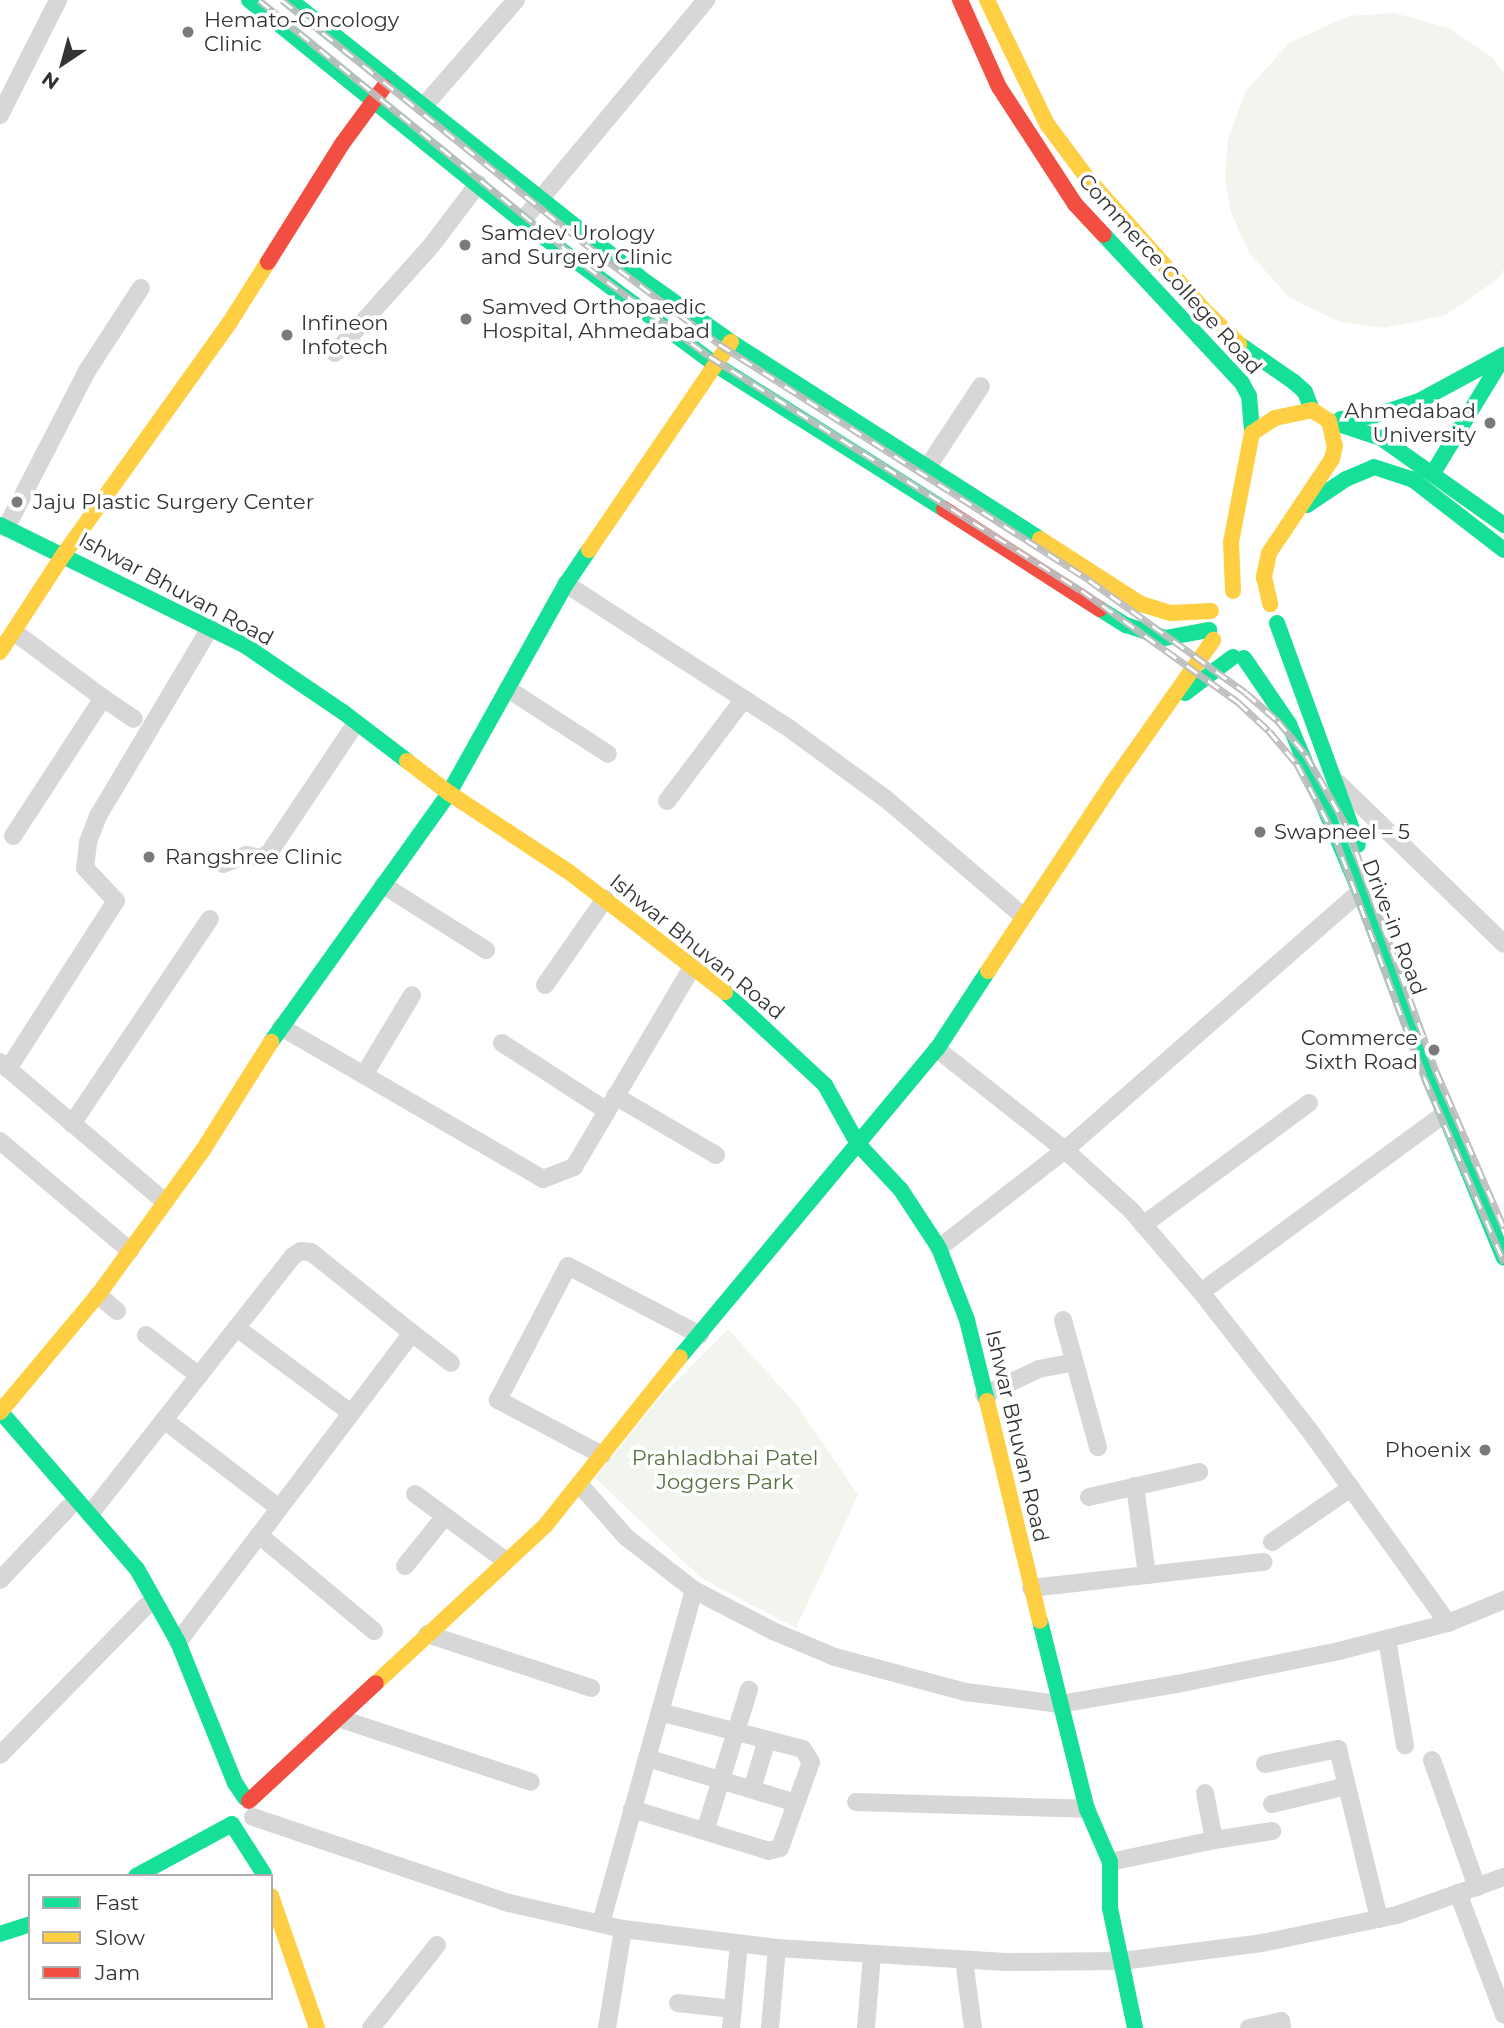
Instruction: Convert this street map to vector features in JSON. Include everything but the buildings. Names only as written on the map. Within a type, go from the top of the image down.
[{"type":"street","points":[[0,116],[58,0]]},
{"type":"street","points":[[249,0],[273,7],[373,100],[522,221],[716,365],[1126,625],[1165,638],[1211,635]]},
{"type":"street","points":[[290,0],[639,277],[731,342],[1141,604],[1171,613],[1211,611]]},
{"type":"street","points":[[423,107],[516,0]]},
{"type":"street","points":[[522,221],[705,0]]},
{"type":"street","name":"Commerce College Road","points":[[960,0],[999,87],[1075,204],[1242,383],[1251,405],[1252,433],[1231,542],[1233,591]]},
{"type":"street","points":[[973,31],[988,1]]},
{"type":"street","name":"Commerce College Road","points":[[988,1],[1047,124],[1088,179],[1202,308],[1238,344],[1305,392],[1312,410]]},
{"type":"street","points":[[0,652],[64,554],[230,322],[320,178],[373,100],[390,80]]},
{"type":"street","points":[[335,353],[431,246],[478,184]]},
{"type":"street","points":[[3,527],[87,371],[141,288]]},
{"type":"street","points":[[265,1874],[249,1805],[235,1783],[178,1642],[137,1569],[0,1412],[98,1295],[130,1251],[203,1150],[281,1027],[449,793],[566,584],[731,342]]},
{"type":"street","points":[[1329,421],[1373,416],[1419,401],[1504,356]]},
{"type":"street","points":[[1433,473],[1504,356]]},
{"type":"street","points":[[928,468],[981,386]]},
{"type":"street","points":[[1252,433],[1275,418],[1312,410],[1329,421],[1376,436],[1433,473],[1504,525]]},
{"type":"street","points":[[1164,709],[1238,657],[1268,647],[1277,623],[1264,577],[1265,565],[1269,553],[1332,459],[1335,446],[1329,421]]},
{"type":"street","points":[[1297,512],[1346,479],[1374,467],[1412,480],[1504,550]]},
{"type":"street","name":"Ishwar Bhuvan Road","points":[[3,527],[64,554],[244,645],[356,723],[449,793],[605,899],[743,1006],[825,1085],[858,1144],[901,1190],[939,1248],[967,1320],[1087,1809],[1110,1861],[1110,1908],[1135,2028]]},
{"type":"street","points":[[566,584],[744,699],[886,799],[1023,916]]},
{"type":"street","points":[[1238,657],[1218,647],[1211,635],[1211,611],[1220,599],[1233,591],[1254,592],[1270,604]]},
{"type":"street","name":"Drive-in Road","points":[[1277,623],[1444,1076],[1504,1220]]},
{"type":"street","points":[[165,1202],[4,1065],[116,901],[85,868],[88,842],[98,816],[211,628]]},
{"type":"street","points":[[13,632],[134,719]]},
{"type":"street","points":[[228,1813],[237,1826],[249,1823],[249,1805],[427,1634],[545,1526],[580,1485],[633,1413],[936,1049],[1211,635]]},
{"type":"street","name":"Drive-in Road","points":[[1238,657],[1289,724],[1360,892],[1444,1114],[1504,1258]]},
{"type":"street","points":[[508,689],[608,754]]},
{"type":"street","points":[[13,836],[103,698]]},
{"type":"street","points":[[667,801],[744,699]]},
{"type":"street","points":[[223,864],[246,855],[261,858],[269,853],[356,723]]},
{"type":"street","points":[[1334,779],[1504,944]]},
{"type":"street","points":[[383,885],[486,950]]},
{"type":"street","points":[[939,1248],[1065,1150],[1360,892]]},
{"type":"street","points":[[545,985],[605,899]]},
{"type":"street","points":[[72,1124],[209,919]]},
{"type":"street","points":[[281,1027],[543,1179],[574,1167],[693,966]]},
{"type":"street","points":[[364,1075],[412,995]]},
{"type":"street","points":[[502,1042],[611,1104],[716,1155]]},
{"type":"street","points":[[936,1049],[1065,1150],[1143,1224],[1201,1292],[1350,1488],[1447,1623]]},
{"type":"street","points":[[1143,1224],[1309,1103]]},
{"type":"street","points":[[1201,1292],[1444,1114]]},
{"type":"street","points":[[0,1141],[130,1251]]},
{"type":"street","points":[[90,1514],[301,1251],[311,1252],[451,1363]]},
{"type":"street","points":[[602,1455],[498,1399],[568,1266],[699,1335]]},
{"type":"street","points":[[98,1295],[117,1311]]},
{"type":"street","points":[[1063,1320],[1097,1447]]},
{"type":"street","points":[[237,1328],[351,1413]]},
{"type":"street","points":[[178,1642],[412,1333]]},
{"type":"street","points":[[146,1335],[199,1376]]},
{"type":"street","points":[[984,1395],[1039,1369],[1073,1363]]},
{"type":"street","points":[[164,1420],[279,1507]]},
{"type":"street","points":[[0,1432],[128,1575],[167,1643],[228,1813],[264,1874]]},
{"type":"street","points":[[1089,1497],[1199,1472]]},
{"type":"street","points":[[580,1485],[626,1537],[694,1590],[773,1631],[835,1657],[966,1692],[1060,1704],[1250,1671],[1387,1639],[1447,1623],[1504,1600]]},
{"type":"street","points":[[1135,1486],[1147,1575]]},
{"type":"street","points":[[1272,1542],[1350,1488]]},
{"type":"street","points":[[415,1494],[506,1561]]},
{"type":"street","points":[[0,1580],[68,1508]]},
{"type":"street","points":[[405,1566],[445,1516]]},
{"type":"street","points":[[259,1535],[374,1631]]},
{"type":"street","points":[[1031,1588],[1264,1562]]},
{"type":"street","points":[[601,1923],[694,1590]]},
{"type":"street","points":[[0,1755],[146,1606]]},
{"type":"street","points":[[427,1634],[591,1688]]},
{"type":"street","points":[[1387,1639],[1405,1745]]},
{"type":"street","points":[[705,1831],[749,1690]]},
{"type":"street","points":[[632,1809],[769,1851],[780,1848],[811,1762],[803,1749],[660,1712]]},
{"type":"street","points":[[338,1718],[531,1782]]},
{"type":"street","points":[[752,1789],[766,1740]]},
{"type":"street","points":[[1265,1764],[1338,1749],[1379,1919]]},
{"type":"street","points":[[647,1758],[796,1803]]},
{"type":"street","points":[[1432,1760],[1477,1887]]},
{"type":"street","points":[[1272,1804],[1347,1786]]},
{"type":"street","points":[[1205,1793],[1214,1840]]},
{"type":"street","points":[[139,1874],[228,1813],[238,1797],[249,1805],[509,1903],[623,1929],[777,1948],[872,1955],[964,1960],[1122,1961],[1262,1943],[1379,1919],[1504,1877]]},
{"type":"street","points":[[856,1802],[1087,1809]]},
{"type":"street","points":[[116,1874],[228,1813]]},
{"type":"street","points":[[1110,1861],[1272,1831]]},
{"type":"street","points":[[1458,1893],[1504,2015]]},
{"type":"street","points":[[273,1902],[317,2028]]},
{"type":"street","points":[[0,1923],[28,1914]]},
{"type":"street","points":[[0,1934],[28,1925]]},
{"type":"street","points":[[607,2028],[623,1929]]},
{"type":"street","points":[[731,2028],[739,1943]]},
{"type":"street","points":[[371,2028],[437,1945]]},
{"type":"street","points":[[770,2028],[777,1948]]},
{"type":"street","points":[[866,2028],[872,1955]]},
{"type":"street","points":[[964,1960],[973,2028]]},
{"type":"street","points":[[678,2003],[733,2009]]},
{"type":"street","points":[[1249,2028],[1281,2021],[1282,2028]]},
{"type":"green space","points":[[1394,13],[1449,28],[1493,58],[1504,73],[1504,269],[1499,278],[1446,315],[1385,328],[1340,322],[1290,298],[1249,253],[1231,212],[1225,177],[1228,140],[1245,92],[1289,43],[1349,16]]},
{"type":"green space","name":"Prahladbhai Patel Joggers Park","points":[[728,1329],[796,1404],[858,1495],[796,1628],[701,1578],[595,1478],[657,1401]]},
{"type":"railway","points":[[259,0],[586,266],[709,356],[1081,590],[1238,702],[1269,731],[1297,764],[1333,832],[1424,1077],[1504,1262]]},
{"type":"railway","points":[[282,0],[598,254],[719,344],[1089,580],[1246,693],[1278,721],[1306,755],[1347,827],[1436,1071],[1504,1228]]},
{"type":"traffic: fast","points":[[249,0],[522,221],[716,365],[944,509]]},
{"type":"traffic: fast","points":[[290,0],[639,277],[731,342],[1040,539]]},
{"type":"traffic: fast","points":[[1104,235],[1242,383],[1249,396],[1252,433]]},
{"type":"traffic: fast","points":[[1239,344],[1294,382],[1305,392],[1312,410]]},
{"type":"traffic: fast","points":[[1341,419],[1373,416],[1419,401],[1504,355]]},
{"type":"traffic: fast","points":[[1433,473],[1503,358]]},
{"type":"traffic: fast","points":[[1329,421],[1381,438],[1504,525]]},
{"type":"traffic: fast","points":[[1307,505],[1346,479],[1374,467],[1412,479],[1504,550]]},
{"type":"traffic: fast","points":[[0,525],[244,645],[343,712],[407,761]]},
{"type":"traffic: fast","points":[[271,1042],[449,793],[566,584],[589,550]]},
{"type":"traffic: fast","points":[[1100,609],[1126,625],[1165,638],[1209,630]]},
{"type":"traffic: fast","points":[[1277,623],[1358,845]]},
{"type":"traffic: fast","points":[[1185,693],[1233,657]]},
{"type":"traffic: fast","points":[[1244,658],[1289,724],[1360,892],[1431,1081],[1504,1258]]},
{"type":"traffic: fast","points":[[680,1357],[937,1049],[988,971]]},
{"type":"traffic: fast","points":[[725,992],[825,1085],[858,1144],[901,1190],[939,1248],[967,1320],[987,1401]]},
{"type":"traffic: fast","points":[[0,1411],[137,1569],[178,1642],[235,1783],[245,1798]]},
{"type":"traffic: fast","points":[[1040,1621],[1087,1809],[1110,1862],[1110,1908],[1135,2028]]},
{"type":"traffic: fast","points":[[140,1874],[232,1824],[264,1874]]},
{"type":"traffic: fast","points":[[0,1934],[28,1925]]},
{"type":"traffic: slow","points":[[987,0],[1047,124],[1088,179],[1202,308],[1239,344]]},
{"type":"traffic: slow","points":[[0,652],[64,554],[230,322],[268,262]]},
{"type":"traffic: slow","points":[[589,550],[731,342]]},
{"type":"traffic: slow","points":[[1233,591],[1231,542],[1252,433],[1275,418],[1312,410],[1329,421],[1335,446],[1332,459],[1269,553],[1264,577],[1270,604]]},
{"type":"traffic: slow","points":[[1040,539],[1141,604],[1171,613],[1211,611]]},
{"type":"traffic: slow","points":[[988,971],[1113,782],[1213,640]]},
{"type":"traffic: slow","points":[[407,761],[449,793],[569,872],[725,992]]},
{"type":"traffic: slow","points":[[0,1412],[98,1295],[203,1150],[271,1042]]},
{"type":"traffic: slow","points":[[376,1683],[545,1526],[680,1357]]},
{"type":"traffic: slow","points":[[987,1401],[1040,1621]]},
{"type":"traffic: slow","points":[[273,1902],[317,2028]]},
{"type":"traffic: jam","points":[[960,0],[999,87],[1075,204],[1104,235]]},
{"type":"traffic: jam","points":[[268,262],[342,144],[384,87]]},
{"type":"traffic: jam","points":[[944,509],[1100,609]]},
{"type":"traffic: jam","points":[[249,1801],[376,1683]]},
{"type":"place","name":"Hemato-Oncology Clinic","points":[[188,32]]},
{"type":"place","name":"Samdev Urology and Surgery Clinic","points":[[465,245]]},
{"type":"place","name":"Samved Orthopaedic Hospital, Ahmedabad","points":[[466,319]]},
{"type":"place","name":"Infineon Infotech","points":[[287,335]]},
{"type":"place","name":"Ahmedabad University","points":[[1490,423]]},
{"type":"place","name":"Jaju Plastic Surgery Center","points":[[17,502]]},
{"type":"place","name":"Swapneel – 5","points":[[1260,832]]},
{"type":"place","name":"Rangshree Clinic","points":[[149,857]]},
{"type":"place","name":"Commerce Sixth Road","points":[[1434,1050]]},
{"type":"place","name":"Phoenix","points":[[1485,1450]]}]
